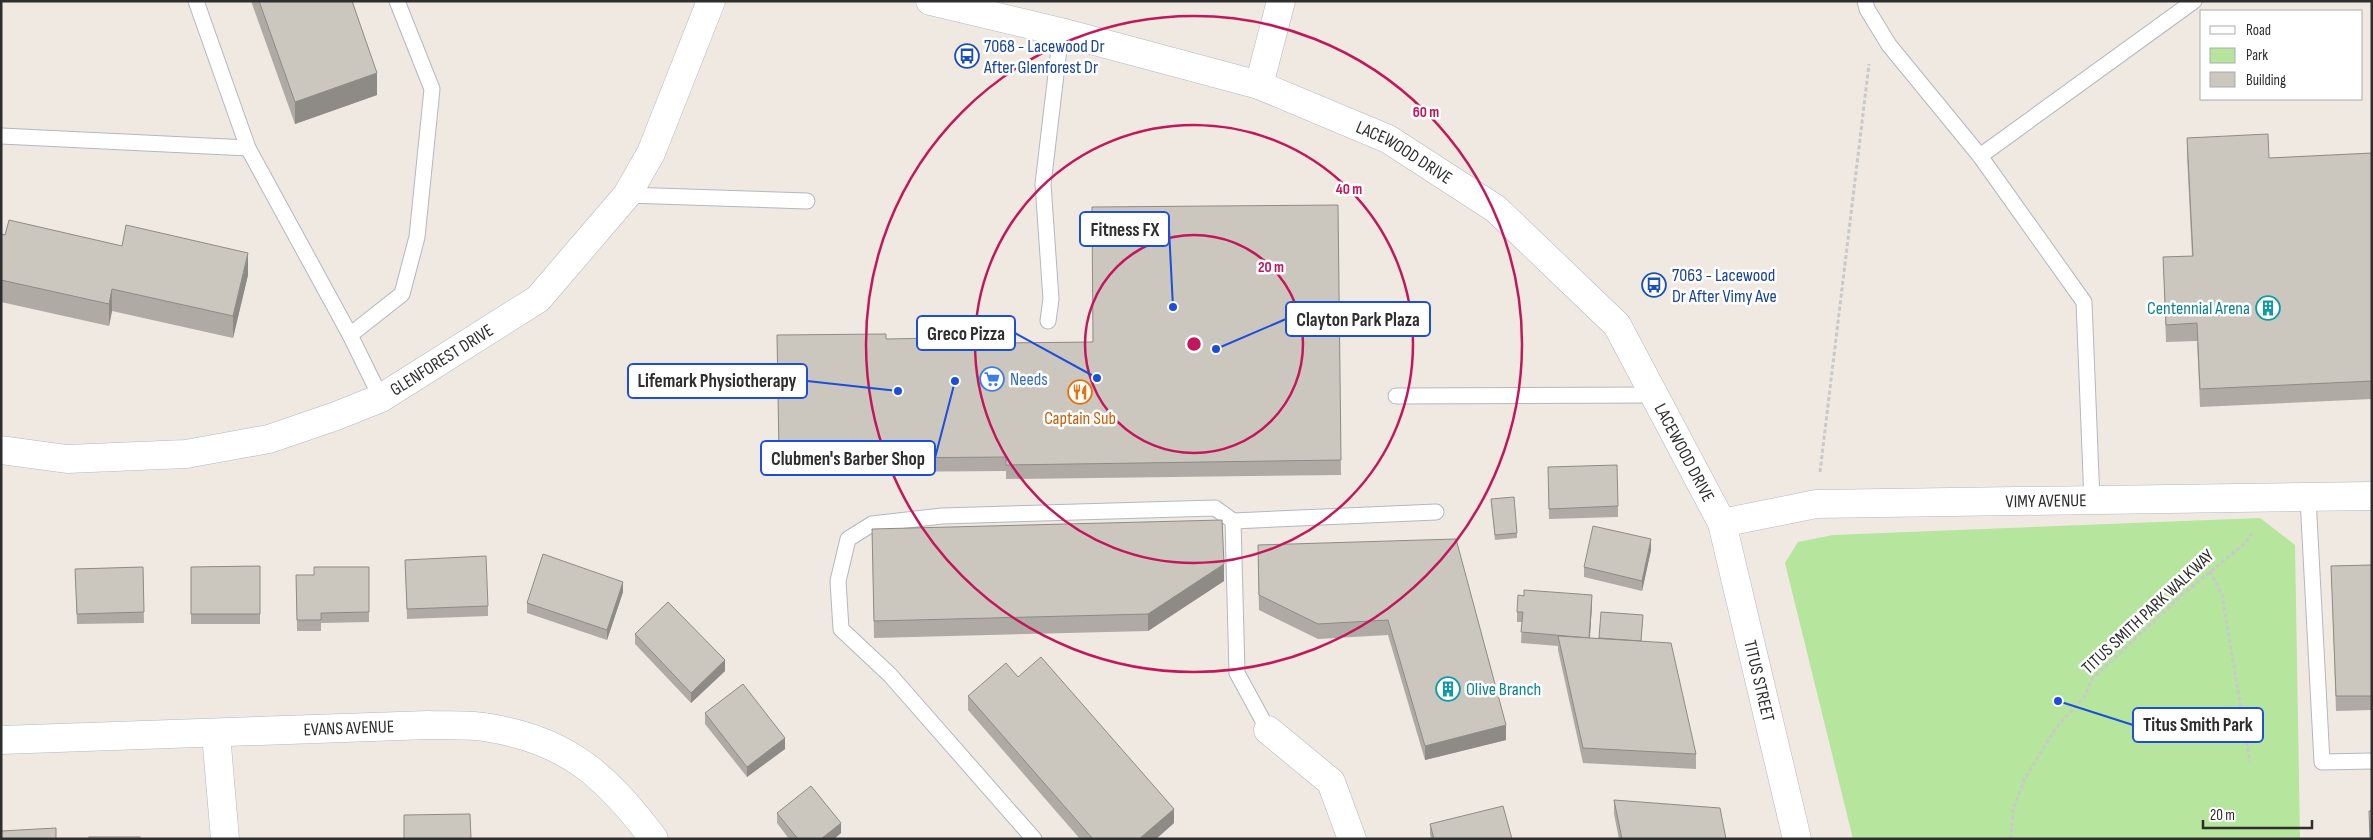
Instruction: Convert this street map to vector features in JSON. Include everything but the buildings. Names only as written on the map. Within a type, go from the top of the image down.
[{"type":"street","name":"GLENFOREST DRIVE","points":[[1,450],[67,459],[186,454],[269,439],[381,398],[538,299],[627,195],[651,153],[711,1]]},
{"type":"street","name":"LACEWOOD DRIVE","points":[[930,1],[1061,32],[1259,85],[1388,139],[1496,209],[1617,325],[1722,523]]},
{"type":"street","points":[[1259,85],[1281,1]]},
{"type":"street","name":"VIMY AVENUE","points":[[1722,523],[1816,504],[2372,496]]},
{"type":"street","name":"TITUS STREET","points":[[1722,523],[1797,839]]},
{"type":"street","name":"EVANS AVENUE","points":[[1,740],[216,734],[429,725],[489,727],[533,737],[571,754],[604,780],[654,839]]},
{"type":"street","points":[[1268,730],[1331,782],[1352,839]]},
{"type":"street","points":[[216,734],[225,839]]},
{"type":"lane","points":[[196,1],[248,148],[350,335],[381,398]]},
{"type":"lane","points":[[350,335],[402,294],[417,237],[432,89],[397,1]]},
{"type":"lane","points":[[1865,1],[1867,9],[1889,45],[1980,156],[2084,302],[2092,501]]},
{"type":"lane","points":[[1980,156],[2194,1]]},
{"type":"lane","points":[[1048,321],[1051,299],[1043,184],[1061,32]]},
{"type":"lane","points":[[1,136],[248,148]]},
{"type":"lane","points":[[627,195],[807,201]]},
{"type":"lane","points":[[1396,396],[1654,395]]},
{"type":"lane","points":[[2308,498],[2322,762],[2372,761]]},
{"type":"lane","points":[[1034,839],[890,676],[841,629],[838,581],[848,539],[872,524],[942,516],[1215,508],[1233,521],[1436,512]]},
{"type":"lane","points":[[1233,521],[1237,673],[1268,730]]},
{"type":"path","points":[[1816,504],[1870,62],[1889,45]]},
{"type":"path","name":"TITUS SMITH PARK WALKWAY","points":[[2011,839],[2013,810],[2024,780],[2055,729],[2084,697],[2094,678],[2210,571],[2246,542]]},
{"type":"path","points":[[2210,571],[2222,595],[2250,762]]},
{"type":"green space","points":[[2260,518],[2295,545],[2300,839],[1853,839],[1785,563],[1798,542],[1833,535]]},
{"type":"place","name":"7068 - Lacewood Dr After Glenforest Dr","points":[[967,56]]},
{"type":"place","name":"7063 - Lacewood Dr After Vimy Ave","points":[[1654,285]]},
{"type":"place","name":"Fitness FX","points":[[1173,307]]},
{"type":"place","name":"Centennial Arena","points":[[2268,308]]},
{"type":"place","name":"Clayton Park Plaza","points":[[1216,349]]},
{"type":"place","name":"Greco Pizza","points":[[1097,378]]},
{"type":"place","name":"Needs","points":[[992,379]]},
{"type":"place","name":"Clubmen's Barber Shop","points":[[955,381]]},
{"type":"place","name":"Lifemark Physiotherapy","points":[[898,391]]},
{"type":"place","name":"Captain Sub","points":[[1080,392]]},
{"type":"place","name":"Olive Branch","points":[[1448,689]]},
{"type":"place","name":"Titus Smith Park","points":[[2058,701]]}]
